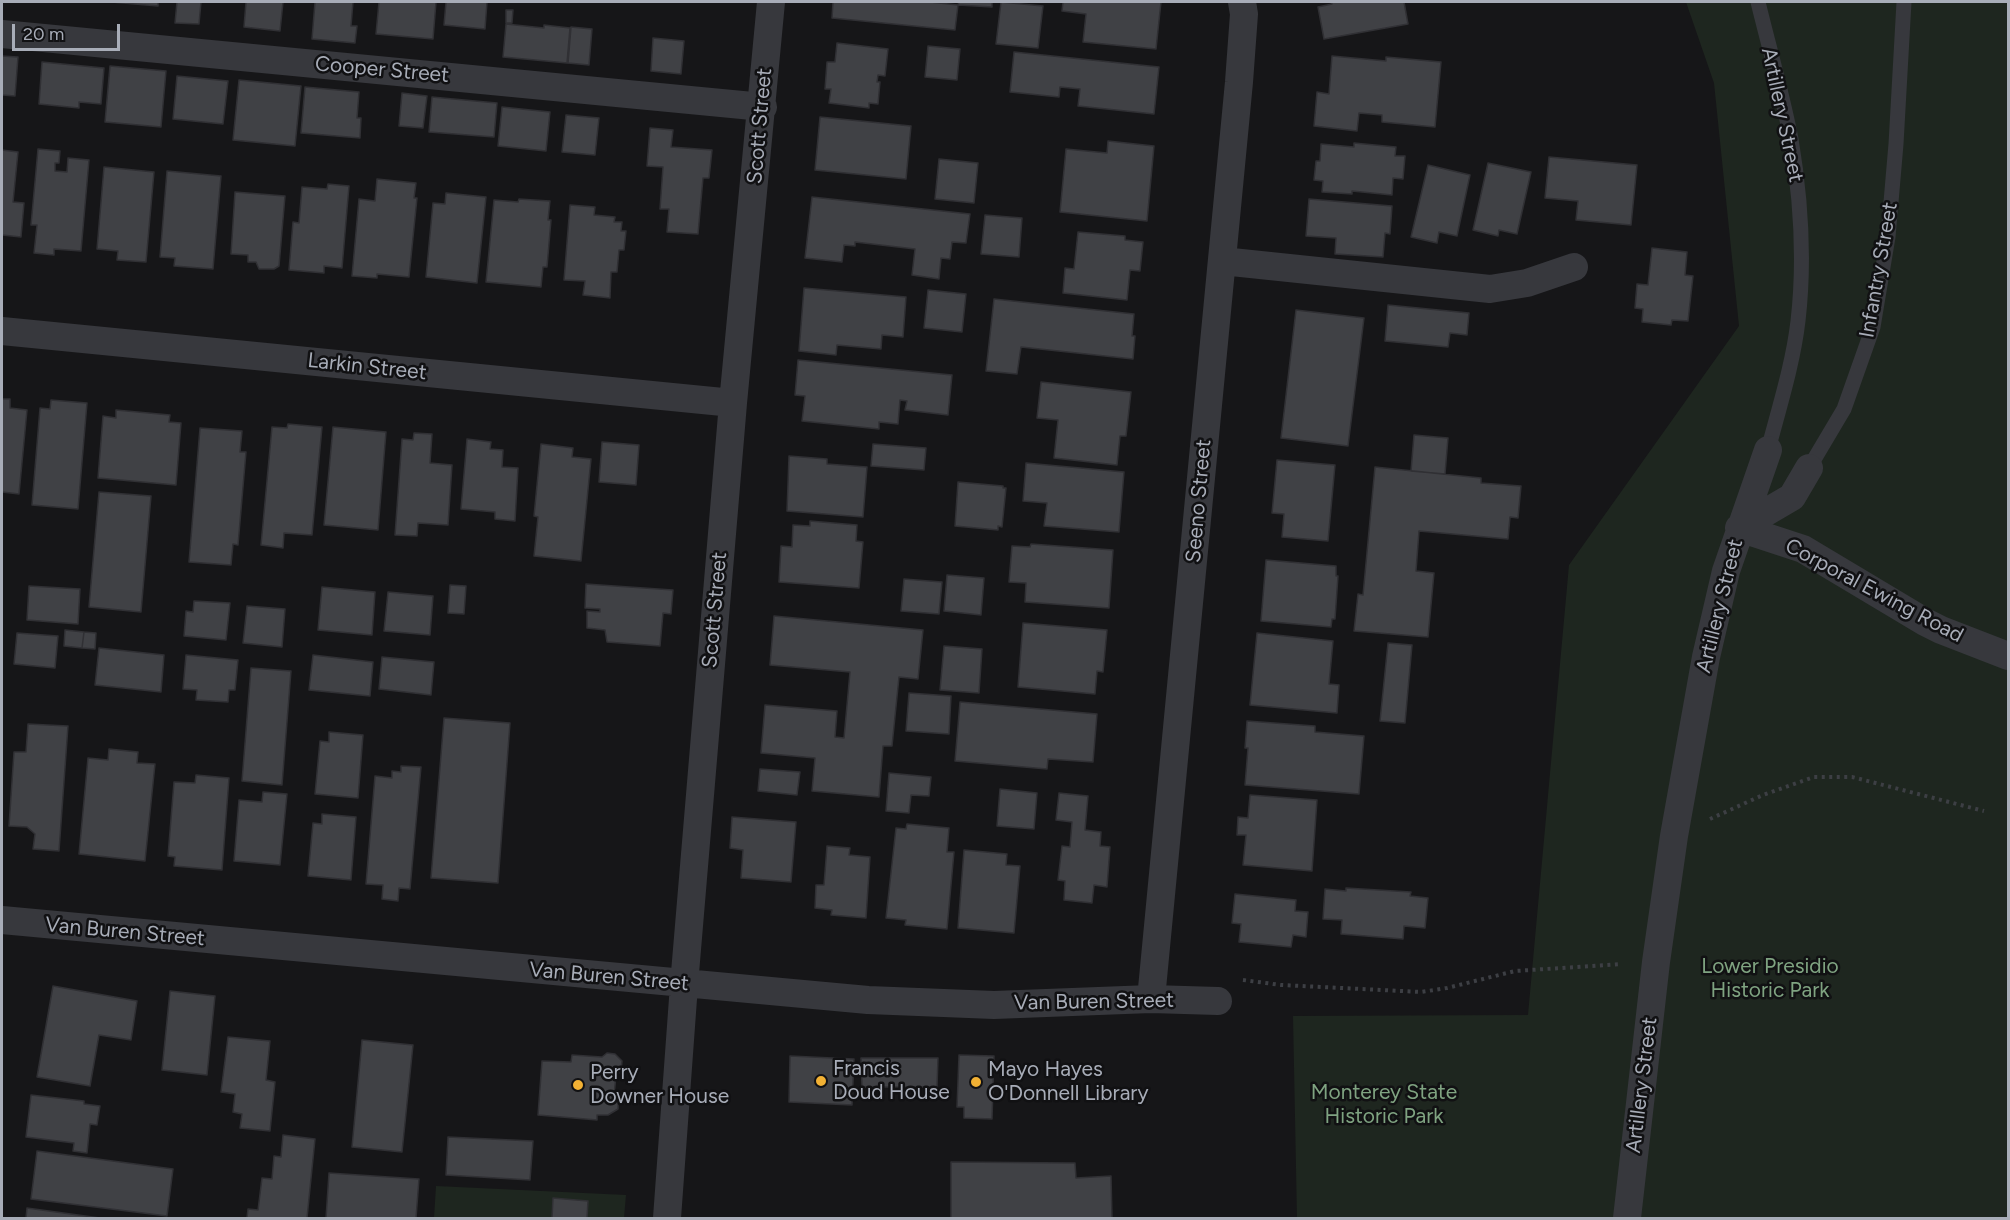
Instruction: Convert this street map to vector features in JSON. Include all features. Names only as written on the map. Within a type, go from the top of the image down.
[{"type":"street","name":"Scott Street","points":[[667,1218],[684,985],[733,403],[763,107],[771,2]]},
{"type":"street","name":"Seeno Street","points":[[1151,999],[1222,261],[1244,14],[1242,2]]},
{"type":"street","name":"Cooper Street","points":[[2,34],[763,107]]},
{"type":"street","points":[[1222,261],[1490,289],[1527,283],[1574,267]]},
{"type":"street","name":"Larkin Street","points":[[2,331],[733,403]]},
{"type":"street","name":"Artillery Street","points":[[1627,1218],[1656,962],[1674,836],[1710,636],[1739,528],[1768,450]]},
{"type":"street","name":"Infantry Street","points":[[1739,528],[1792,497],[1809,468]]},
{"type":"street","name":"Corporal Ewing Road","points":[[1739,528],[1803,549],[1925,622],[2008,656]]},
{"type":"street","name":"Van Buren Street","points":[[2,921],[868,1000],[945,1004],[1151,999],[1218,1001]]},
{"type":"lane","name":"Artillery Street","points":[[1758,2],[1790,138],[1802,233],[1802,282],[1798,324],[1786,383],[1768,450]]},
{"type":"lane","name":"Infantry Street","points":[[1809,468],[1844,409],[1873,327],[1888,237],[1904,2]]},
{"type":"path","points":[[1674,836],[1763,795],[1814,777],[1852,777],[1984,812]]},
{"type":"path","points":[[1218,1001],[1231,979],[1281,985],[1405,992],[1448,988],[1515,971],[1597,966]]},
{"type":"green space","name":"Lower Presidio Historic Park","points":[[1686,2],[2008,2],[2008,1218],[1297,1218],[1293,1016],[1528,1015],[1569,565],[1739,326],[1714,83]]},
{"type":"green space","points":[[436,1186],[626,1195],[624,1218],[434,1218]]},
{"type":"building","points":[[111,2],[158,2],[158,6]]},
{"type":"building","points":[[177,2],[201,2],[199,24],[175,23]]},
{"type":"building","points":[[246,2],[283,2],[280,31],[244,27]]},
{"type":"building","points":[[315,2],[353,2],[351,26],[357,26],[355,43],[312,39]]},
{"type":"building","points":[[379,2],[436,2],[433,39],[376,34]]},
{"type":"building","points":[[446,2],[487,2],[485,29],[444,25]]},
{"type":"building","points":[[833,2],[930,2],[958,5],[955,30],[832,18]]},
{"type":"building","points":[[959,2],[992,2],[992,7],[958,5]]},
{"type":"building","points":[[1001,2],[1043,6],[1038,48],[996,44]]},
{"type":"building","points":[[1063,2],[1161,2],[1156,49],[1083,42],[1086,14],[1062,11]]},
{"type":"building","points":[[1331,2],[1404,2],[1408,24],[1324,39],[1318,7],[1332,4]]},
{"type":"building","points":[[506,10],[513,10],[512,23],[506,23]]},
{"type":"building","points":[[506,24],[570,28],[567,63],[503,57]]},
{"type":"building","points":[[571,27],[592,29],[589,65],[568,63]]},
{"type":"building","points":[[653,38],[684,41],[681,74],[651,71]]},
{"type":"building","points":[[837,43],[888,49],[885,76],[878,75],[877,82],[880,82],[878,104],[869,103],[869,108],[829,103],[831,89],[825,89],[827,62],[835,62]]},
{"type":"building","points":[[928,46],[960,49],[957,80],[925,77]]},
{"type":"building","points":[[1014,52],[1159,67],[1154,114],[1078,106],[1080,89],[1060,87],[1059,97],[1010,92]]},
{"type":"building","points":[[2,56],[18,57],[15,96],[2,95]]},
{"type":"building","points":[[1332,56],[1386,61],[1386,57],[1441,62],[1435,127],[1382,122],[1382,115],[1359,113],[1357,131],[1314,126],[1317,92],[1329,94]]},
{"type":"building","points":[[42,62],[104,68],[101,104],[79,102],[79,108],[39,104]]},
{"type":"building","points":[[110,66],[166,71],[161,127],[105,122]]},
{"type":"building","points":[[177,76],[228,81],[223,124],[173,119]]},
{"type":"building","points":[[239,80],[301,86],[295,146],[233,140]]},
{"type":"building","points":[[305,87],[359,92],[357,118],[361,118],[360,138],[301,133]]},
{"type":"building","points":[[402,93],[427,96],[423,128],[399,126]]},
{"type":"building","points":[[432,97],[497,103],[494,137],[429,132]]},
{"type":"building","points":[[502,107],[550,112],[546,151],[498,146]]},
{"type":"building","points":[[566,115],[599,118],[595,155],[562,152]]},
{"type":"building","points":[[820,117],[911,126],[906,179],[815,170]]},
{"type":"building","points":[[650,128],[673,130],[671,147],[712,150],[709,178],[703,178],[698,234],[667,232],[669,209],[660,209],[663,167],[647,166]]},
{"type":"building","points":[[1108,141],[1154,146],[1147,221],[1060,212],[1066,149],[1107,153]]},
{"type":"building","points":[[1354,143],[1396,147],[1395,156],[1405,156],[1403,179],[1393,178],[1392,195],[1352,191],[1352,194],[1322,192],[1323,181],[1314,180],[1316,161],[1320,161],[1321,144],[1354,147]]},
{"type":"building","points":[[38,149],[60,151],[59,163],[55,163],[55,171],[67,172],[68,158],[89,160],[81,251],[54,249],[54,255],[34,253],[37,225],[31,225]]},
{"type":"building","points":[[2,150],[18,152],[13,202],[24,203],[21,237],[2,235]]},
{"type":"building","points":[[1549,157],[1637,165],[1631,225],[1576,220],[1578,201],[1545,198]]},
{"type":"building","points":[[939,159],[978,163],[974,203],[935,199]]},
{"type":"building","points":[[1488,163],[1531,172],[1517,234],[1499,230],[1498,236],[1473,230]]},
{"type":"building","points":[[1428,165],[1470,175],[1457,236],[1439,232],[1437,243],[1411,237]]},
{"type":"building","points":[[104,167],[154,172],[146,262],[117,260],[118,251],[97,249]]},
{"type":"building","points":[[167,171],[221,176],[213,269],[174,266],[175,258],[160,257]]},
{"type":"building","points":[[377,179],[416,183],[414,198],[417,198],[409,277],[377,274],[377,278],[352,276],[359,199],[375,201]]},
{"type":"building","points":[[328,184],[349,186],[342,268],[324,266],[324,273],[289,270],[293,222],[299,223],[302,187],[327,189]]},
{"type":"building","points":[[235,192],[285,196],[279,266],[274,269],[259,269],[256,262],[248,262],[248,255],[231,254]]},
{"type":"building","points":[[446,193],[486,197],[477,283],[426,277],[433,203],[445,204]]},
{"type":"building","points":[[812,197],[970,214],[966,243],[952,242],[950,259],[941,258],[939,279],[912,275],[915,249],[855,242],[855,246],[844,245],[842,262],[805,258]]},
{"type":"building","points":[[519,199],[550,201],[548,220],[551,220],[547,267],[543,267],[541,287],[486,282],[494,200],[518,202]]},
{"type":"building","points":[[1309,199],[1392,206],[1390,234],[1385,233],[1383,257],[1335,254],[1336,238],[1306,236]]},
{"type":"building","points":[[570,205],[595,207],[594,215],[615,217],[614,222],[622,222],[621,231],[626,231],[624,250],[619,250],[617,272],[611,272],[610,298],[583,295],[585,281],[564,280]]},
{"type":"building","points":[[985,215],[1022,218],[1019,257],[981,254]]},
{"type":"building","points":[[1078,232],[1125,236],[1125,240],[1143,242],[1140,271],[1130,270],[1127,300],[1063,293],[1065,268],[1074,269]]},
{"type":"building","points":[[1652,248],[1687,252],[1685,275],[1693,276],[1688,321],[1672,320],[1671,325],[1642,322],[1643,309],[1635,308],[1637,284],[1648,285]]},
{"type":"building","points":[[804,288],[906,297],[903,337],[882,335],[881,349],[837,345],[836,355],[799,351]]},
{"type":"building","points":[[928,290],[966,294],[962,332],[924,328]]},
{"type":"building","points":[[994,299],[1134,314],[1133,359],[1021,347],[1017,374],[986,371]]},
{"type":"building","points":[[1388,305],[1469,313],[1467,335],[1450,333],[1448,347],[1385,341]]},
{"type":"building","points":[[1296,310],[1364,318],[1348,446],[1281,438]]},
{"type":"building","points":[[798,360],[952,375],[948,415],[905,410],[907,401],[900,400],[898,424],[879,422],[879,429],[802,421],[805,396],[795,395]]},
{"type":"building","points":[[1041,382],[1131,392],[1126,436],[1120,436],[1117,465],[1054,458],[1058,420],[1037,418]]},
{"type":"building","points":[[2,399],[10,399],[10,408],[27,410],[19,494],[2,492]]},
{"type":"building","points":[[51,400],[87,403],[78,509],[32,505],[40,408],[50,409]]},
{"type":"building","points":[[116,410],[170,415],[169,422],[181,423],[176,485],[98,478],[103,416],[116,418]]},
{"type":"building","points":[[288,424],[322,427],[312,535],[284,533],[283,548],[261,545],[272,427],[287,428]]},
{"type":"building","points":[[333,427],[386,432],[378,530],[324,525]]},
{"type":"building","points":[[200,428],[242,431],[240,452],[246,452],[238,545],[233,544],[231,565],[189,562]]},
{"type":"building","points":[[414,433],[432,434],[430,463],[452,465],[448,525],[418,523],[417,536],[395,535],[402,439],[413,440]]},
{"type":"building","points":[[1414,435],[1448,438],[1445,474],[1411,471]]},
{"type":"building","points":[[467,439],[491,442],[490,449],[503,450],[502,467],[518,468],[515,521],[495,519],[495,512],[461,509]]},
{"type":"building","points":[[602,442],[639,445],[636,485],[599,482]]},
{"type":"building","points":[[541,444],[573,448],[572,457],[591,459],[581,561],[534,556],[538,517],[534,516]]},
{"type":"building","points":[[873,444],[926,448],[924,470],[871,466]]},
{"type":"building","points":[[789,456],[827,459],[827,464],[867,467],[863,517],[787,511]]},
{"type":"building","points":[[1277,460],[1335,465],[1328,541],[1282,537],[1284,514],[1272,513]]},
{"type":"building","points":[[1026,463],[1124,472],[1119,532],[1044,526],[1047,503],[1023,501]]},
{"type":"building","points":[[1375,467],[1481,478],[1481,483],[1521,486],[1518,518],[1510,517],[1508,539],[1419,531],[1416,571],[1434,573],[1428,637],[1354,631],[1358,594],[1363,595]]},
{"type":"building","points":[[958,482],[1006,488],[1002,527],[998,526],[998,530],[955,526]]},
{"type":"building","points":[[99,492],[151,496],[141,612],[89,607]]},
{"type":"building","points":[[810,521],[857,525],[856,541],[863,542],[859,588],[779,582],[781,546],[792,547],[793,525],[810,526]]},
{"type":"building","points":[[1031,544],[1113,550],[1109,608],[1025,602],[1026,583],[1009,582],[1012,546],[1030,547]]},
{"type":"building","points":[[1266,560],[1336,566],[1336,576],[1338,576],[1335,619],[1332,619],[1331,627],[1261,621]]},
{"type":"building","points":[[947,575],[984,578],[981,615],[944,611]]},
{"type":"building","points":[[904,579],[942,582],[939,614],[901,611]]},
{"type":"building","points":[[586,584],[673,590],[671,614],[663,613],[660,646],[607,642],[605,630],[587,628],[587,611],[600,612],[600,609],[585,608]]},
{"type":"building","points":[[450,585],[466,586],[464,614],[448,613]]},
{"type":"building","points":[[29,586],[80,589],[78,624],[27,620]]},
{"type":"building","points":[[322,587],[375,592],[372,635],[318,630]]},
{"type":"building","points":[[388,592],[433,596],[430,635],[384,631]]},
{"type":"building","points":[[194,601],[230,603],[226,640],[184,636],[186,611],[193,612]]},
{"type":"building","points":[[247,606],[285,609],[282,647],[243,643]]},
{"type":"building","points":[[774,616],[923,630],[918,679],[899,677],[892,746],[883,746],[879,797],[812,791],[815,758],[761,753],[765,705],[837,711],[835,737],[844,738],[850,672],[770,665]]},
{"type":"building","points":[[1023,623],[1107,630],[1103,672],[1097,671],[1095,694],[1018,687]]},
{"type":"building","points":[[65,630],[84,632],[82,648],[64,646]]},
{"type":"building","points":[[84,632],[96,633],[95,649],[82,648]]},
{"type":"building","points":[[17,633],[58,636],[55,668],[14,664]]},
{"type":"building","points":[[1257,633],[1333,641],[1329,684],[1339,685],[1337,713],[1250,705]]},
{"type":"building","points":[[1388,643],[1412,645],[1405,723],[1380,721]]},
{"type":"building","points":[[944,646],[982,649],[979,693],[940,690]]},
{"type":"building","points":[[99,648],[164,655],[161,692],[95,685]]},
{"type":"building","points":[[186,655],[238,660],[235,690],[229,690],[228,702],[196,700],[197,690],[183,689]]},
{"type":"building","points":[[313,655],[373,662],[370,696],[309,690]]},
{"type":"building","points":[[382,657],[434,662],[431,695],[379,689]]},
{"type":"building","points":[[251,668],[291,671],[282,785],[242,781]]},
{"type":"building","points":[[909,693],[951,696],[949,734],[906,731]]},
{"type":"building","points":[[960,702],[1097,714],[1093,762],[1048,759],[1047,769],[955,761]]},
{"type":"building","points":[[444,718],[510,723],[498,883],[431,878]]},
{"type":"building","points":[[1247,721],[1315,726],[1315,732],[1364,736],[1359,794],[1245,785],[1248,748],[1245,748]]},
{"type":"building","points":[[28,724],[68,726],[59,851],[33,849],[35,834],[27,827],[9,826],[14,752],[26,752]]},
{"type":"building","points":[[329,732],[363,735],[358,798],[315,794],[320,741],[329,742]]},
{"type":"building","points":[[109,749],[138,752],[137,763],[155,764],[145,861],[79,854],[88,758],[108,760]]},
{"type":"building","points":[[401,766],[421,767],[410,889],[399,888],[398,901],[382,899],[383,885],[366,884],[375,776],[392,778],[392,771],[401,772]]},
{"type":"building","points":[[760,769],[800,772],[797,795],[758,791]]},
{"type":"building","points":[[889,773],[931,777],[929,796],[911,795],[909,813],[886,811]]},
{"type":"building","points":[[196,775],[229,778],[222,870],[174,866],[175,857],[168,856],[174,782],[195,783]]},
{"type":"building","points":[[1000,789],[1037,793],[1034,829],[997,826]]},
{"type":"building","points":[[263,792],[287,794],[280,865],[234,861],[239,800],[262,802]]},
{"type":"building","points":[[1059,793],[1088,796],[1085,830],[1101,832],[1100,846],[1110,847],[1107,887],[1094,885],[1092,903],[1064,900],[1065,881],[1058,880],[1062,846],[1070,847],[1072,822],[1056,820]]},
{"type":"building","points":[[1250,795],[1317,800],[1312,871],[1243,865],[1246,835],[1237,835],[1238,817],[1248,818]]},
{"type":"building","points":[[322,814],[356,817],[351,880],[308,876],[313,823],[322,824]]},
{"type":"building","points":[[732,817],[796,822],[791,882],[741,878],[743,850],[730,848]]},
{"type":"building","points":[[907,824],[949,828],[947,852],[954,852],[947,929],[905,925],[906,920],[886,918],[896,828],[906,829]]},
{"type":"building","points":[[827,846],[850,848],[849,855],[870,857],[866,918],[831,915],[832,910],[815,908],[816,885],[824,885]]},
{"type":"building","points":[[964,850],[1007,854],[1006,865],[1020,866],[1014,933],[958,928]]},
{"type":"building","points":[[1346,888],[1411,892],[1410,896],[1428,898],[1425,928],[1404,926],[1403,939],[1341,934],[1342,920],[1323,919],[1325,889],[1346,891]]},
{"type":"building","points":[[1235,894],[1296,900],[1295,911],[1308,912],[1306,937],[1293,935],[1291,947],[1239,942],[1241,924],[1232,923]]},
{"type":"building","points":[[53,986],[137,1001],[131,1040],[99,1035],[90,1086],[37,1077]]},
{"type":"building","points":[[170,991],[215,996],[207,1075],[162,1070]]},
{"type":"building","points":[[228,1037],[270,1041],[266,1080],[275,1082],[270,1131],[240,1128],[242,1114],[233,1112],[235,1094],[221,1092]]},
{"type":"building","points":[[362,1040],[413,1045],[402,1152],[352,1147]]},
{"type":"building","name":"Perry Downer House","points":[[607,1053],[615,1054],[622,1061],[621,1071],[616,1076],[614,1095],[618,1099],[618,1109],[608,1115],[597,1115],[597,1120],[538,1115],[542,1061],[571,1062],[572,1055],[602,1057]]},
{"type":"building","name":"Mayo Hayes O'Donnell Library","points":[[959,1055],[994,1056],[992,1119],[964,1118],[964,1107],[957,1107]]},
{"type":"building","name":"Francis Doud House","points":[[790,1056],[854,1059],[852,1105],[789,1102]]},
{"type":"building","points":[[861,1058],[938,1058],[937,1087],[862,1087]]},
{"type":"building","points":[[31,1095],[84,1101],[84,1104],[100,1106],[97,1125],[90,1124],[87,1153],[73,1151],[74,1143],[26,1137]]},
{"type":"building","points":[[283,1135],[315,1139],[307,1218],[247,1218],[248,1209],[258,1210],[262,1178],[272,1179],[274,1156],[281,1157]]},
{"type":"building","points":[[448,1137],[533,1141],[530,1180],[446,1175]]},
{"type":"building","points":[[37,1151],[173,1169],[167,1216],[31,1199]]},
{"type":"building","points":[[951,1162],[1075,1163],[1076,1178],[1111,1176],[1112,1218],[951,1218]]},
{"type":"building","points":[[329,1173],[419,1179],[416,1218],[326,1218]]},
{"type":"building","points":[[553,1198],[588,1201],[587,1218],[552,1218]]},
{"type":"building","points":[[27,1208],[100,1218],[26,1218]]},
{"type":"place","name":"Francis Doud House","points":[[821,1081]]},
{"type":"place","name":"Mayo Hayes O'Donnell Library","points":[[976,1082]]},
{"type":"place","name":"Perry Downer House","points":[[578,1085]]},
{"type":"park label","name":"Monterey State Historic Park","points":[[1384,1105]]}]
